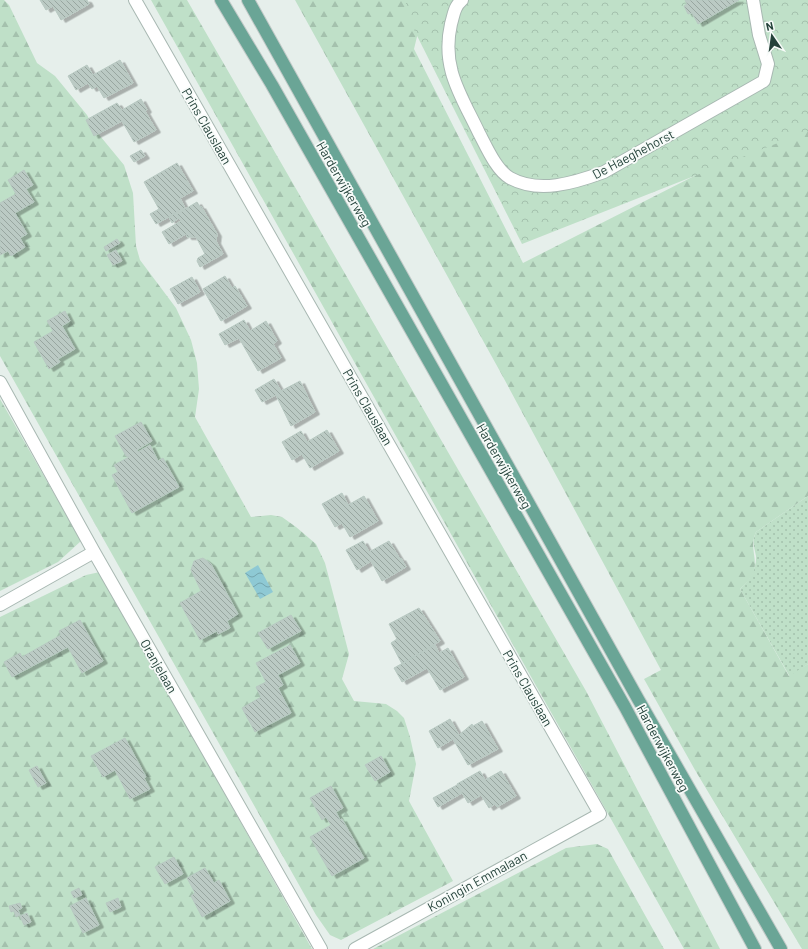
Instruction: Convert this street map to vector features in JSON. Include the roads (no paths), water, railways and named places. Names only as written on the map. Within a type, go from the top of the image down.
[{"type":"main road","name":"Harderwijkerweg","points":[[221,0],[280,99],[625,707],[755,949]]},
{"type":"main road","name":"Harderwijkerweg","points":[[248,0],[638,699],[781,949]]},
{"type":"street","name":"Prins Clauslaan","points":[[135,0],[600,814]]},
{"type":"street","name":"De Haeghehorst","points":[[462,0],[456,6],[447,49],[452,79],[493,159],[508,178],[529,186],[561,185],[581,181],[604,172],[764,81],[768,64],[759,35],[753,0]]},
{"type":"street","name":"Oranjelaan","points":[[0,382],[94,552],[321,949]]},
{"type":"street","points":[[0,605],[94,552]]},
{"type":"street","name":"Koningin Emmalaan","points":[[355,949],[600,814]]},
{"type":"water","points":[[258,565],[273,592],[260,599],[245,573]]}]
